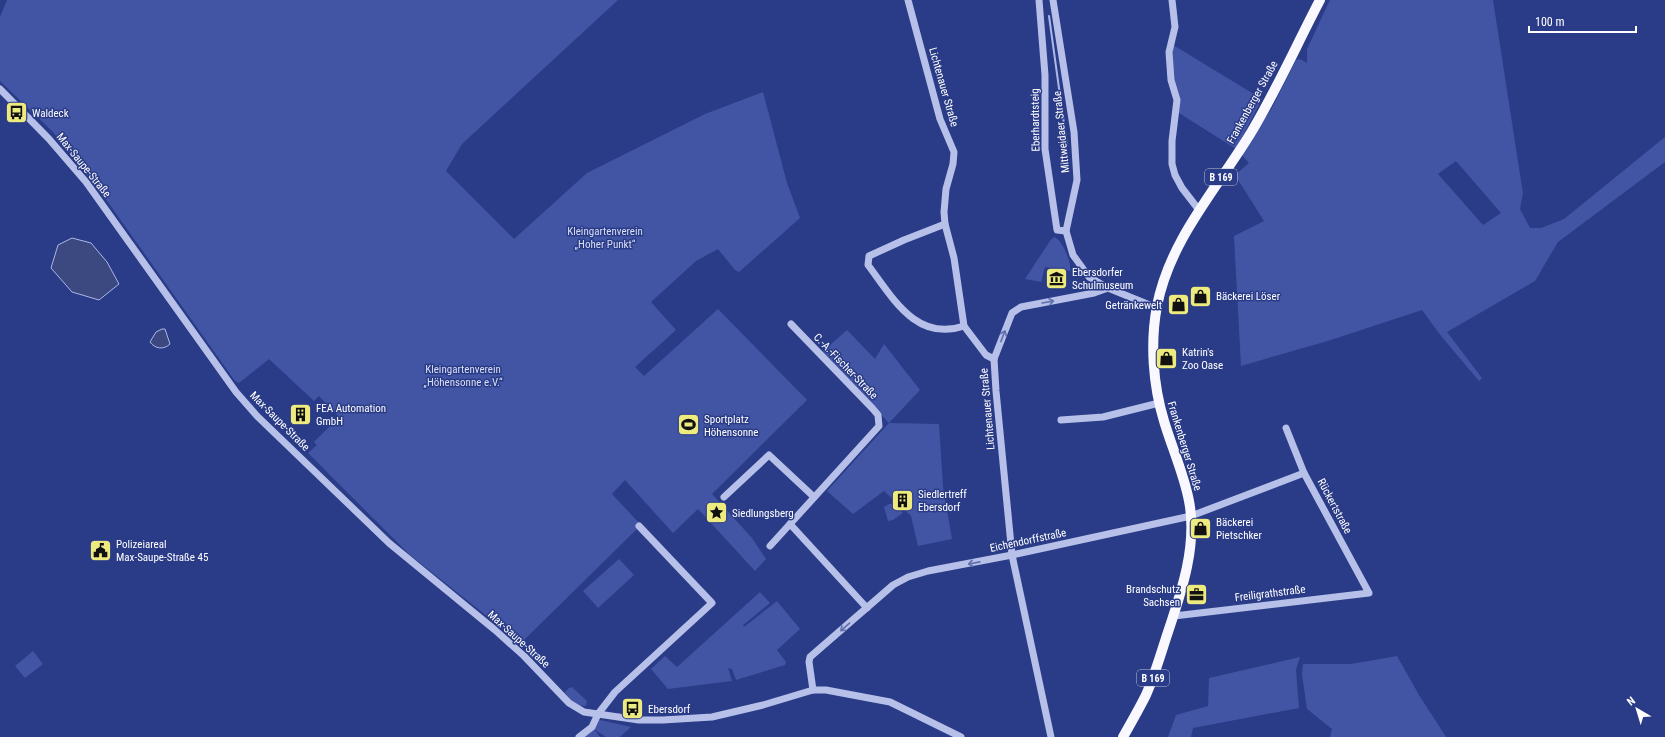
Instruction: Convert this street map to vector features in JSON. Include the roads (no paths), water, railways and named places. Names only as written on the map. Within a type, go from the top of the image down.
[{"type":"main road","name":"Frankenberger Straße","points":[[1123,737],[1151,683],[1174,616],[1188,557],[1191,516],[1186,487],[1159,403],[1154,356],[1157,308],[1166,270],[1181,238],[1238,153],[1262,113],[1320,0]]},
{"type":"street","name":"Lichtenauer Straße","points":[[908,0],[940,119],[954,152],[953,164],[946,189],[944,212],[945,224],[954,258],[964,326],[986,355],[994,359],[1012,555],[1051,737]]},
{"type":"street","name":"Eberhardtsteig","points":[[1039,0],[1045,76],[1045,149],[1057,230],[1066,231]]},
{"type":"street","name":"Mittweidaer Straße","points":[[1053,0],[1074,132],[1077,180],[1066,231],[1073,255],[1089,277],[1108,288],[1157,308]]},
{"type":"street","points":[[1172,0],[1175,27],[1169,52],[1171,80],[1177,100],[1172,141],[1172,164],[1175,175],[1182,188],[1199,210]]},
{"type":"street","name":"Max-Saupe-Straße","points":[[0,89],[49,139],[86,182],[236,392],[257,416],[389,543],[524,656],[569,703],[584,712],[639,720],[663,720],[712,717],[763,705],[813,690],[826,690],[890,702],[961,737]]},
{"type":"street","points":[[945,224],[869,256],[868,265],[903,310],[913,320],[924,326],[934,328],[953,330],[964,326]]},
{"type":"street","points":[[994,359],[1012,313],[1021,307],[1094,293],[1108,288]]},
{"type":"street","name":"C.-A.-Fischer-Straße","points":[[770,546],[879,426],[878,416],[873,409],[791,324]]},
{"type":"street","points":[[1061,420],[1103,417],[1159,403]]},
{"type":"street","name":"Rückertstraße","points":[[1286,428],[1304,472],[1368,593]]},
{"type":"street","points":[[724,497],[769,455],[814,497]]},
{"type":"street","name":"Eichendorffstraße","points":[[813,690],[809,662],[810,657],[894,585],[908,577],[928,571],[1012,555],[1191,516],[1304,472]]},
{"type":"street","points":[[790,524],[867,608]]},
{"type":"street","points":[[579,737],[592,727],[598,714],[615,692],[712,603],[639,526]]},
{"type":"street","name":"Freiligrathstraße","points":[[1174,616],[1368,593]]},
{"type":"waterway","points":[[1049,16],[1067,146]]},
{"type":"place","name":"Waldeck","points":[[17,113]]},
{"type":"place","name":"Ebersdorfer Schulmuseum","points":[[1056,278]]},
{"type":"place","name":"Bäckerei Löser","points":[[1200,296]]},
{"type":"place","name":"Getränkewelt","points":[[1178,305]]},
{"type":"place","name":"Katrin's Zoo Oase","points":[[1167,358]]},
{"type":"place","name":"FEA Automation GmbH","points":[[301,414]]},
{"type":"place","name":"Sportplatz Höhensonne","points":[[689,425]]},
{"type":"place","name":"Siedlertreff Ebersdorf","points":[[903,500]]},
{"type":"place","name":"Siedlungsberg","points":[[716,513]]},
{"type":"place","name":"Bäckerei Pietschker","points":[[1200,528]]},
{"type":"place","name":"Polizeiareal Max-Saupe-Straße 45","points":[[100,550]]},
{"type":"place","name":"Brandschutz Sachsen","points":[[1196,595]]},
{"type":"place","name":"Ebersdorf","points":[[632,709]]},
{"type":"park label","name":"Kleingartenverein „Hoher Punkt“","points":[[605,237]]},
{"type":"park label","name":"Kleingartenverein „Höhensonne e.V.“","points":[[463,375]]}]
